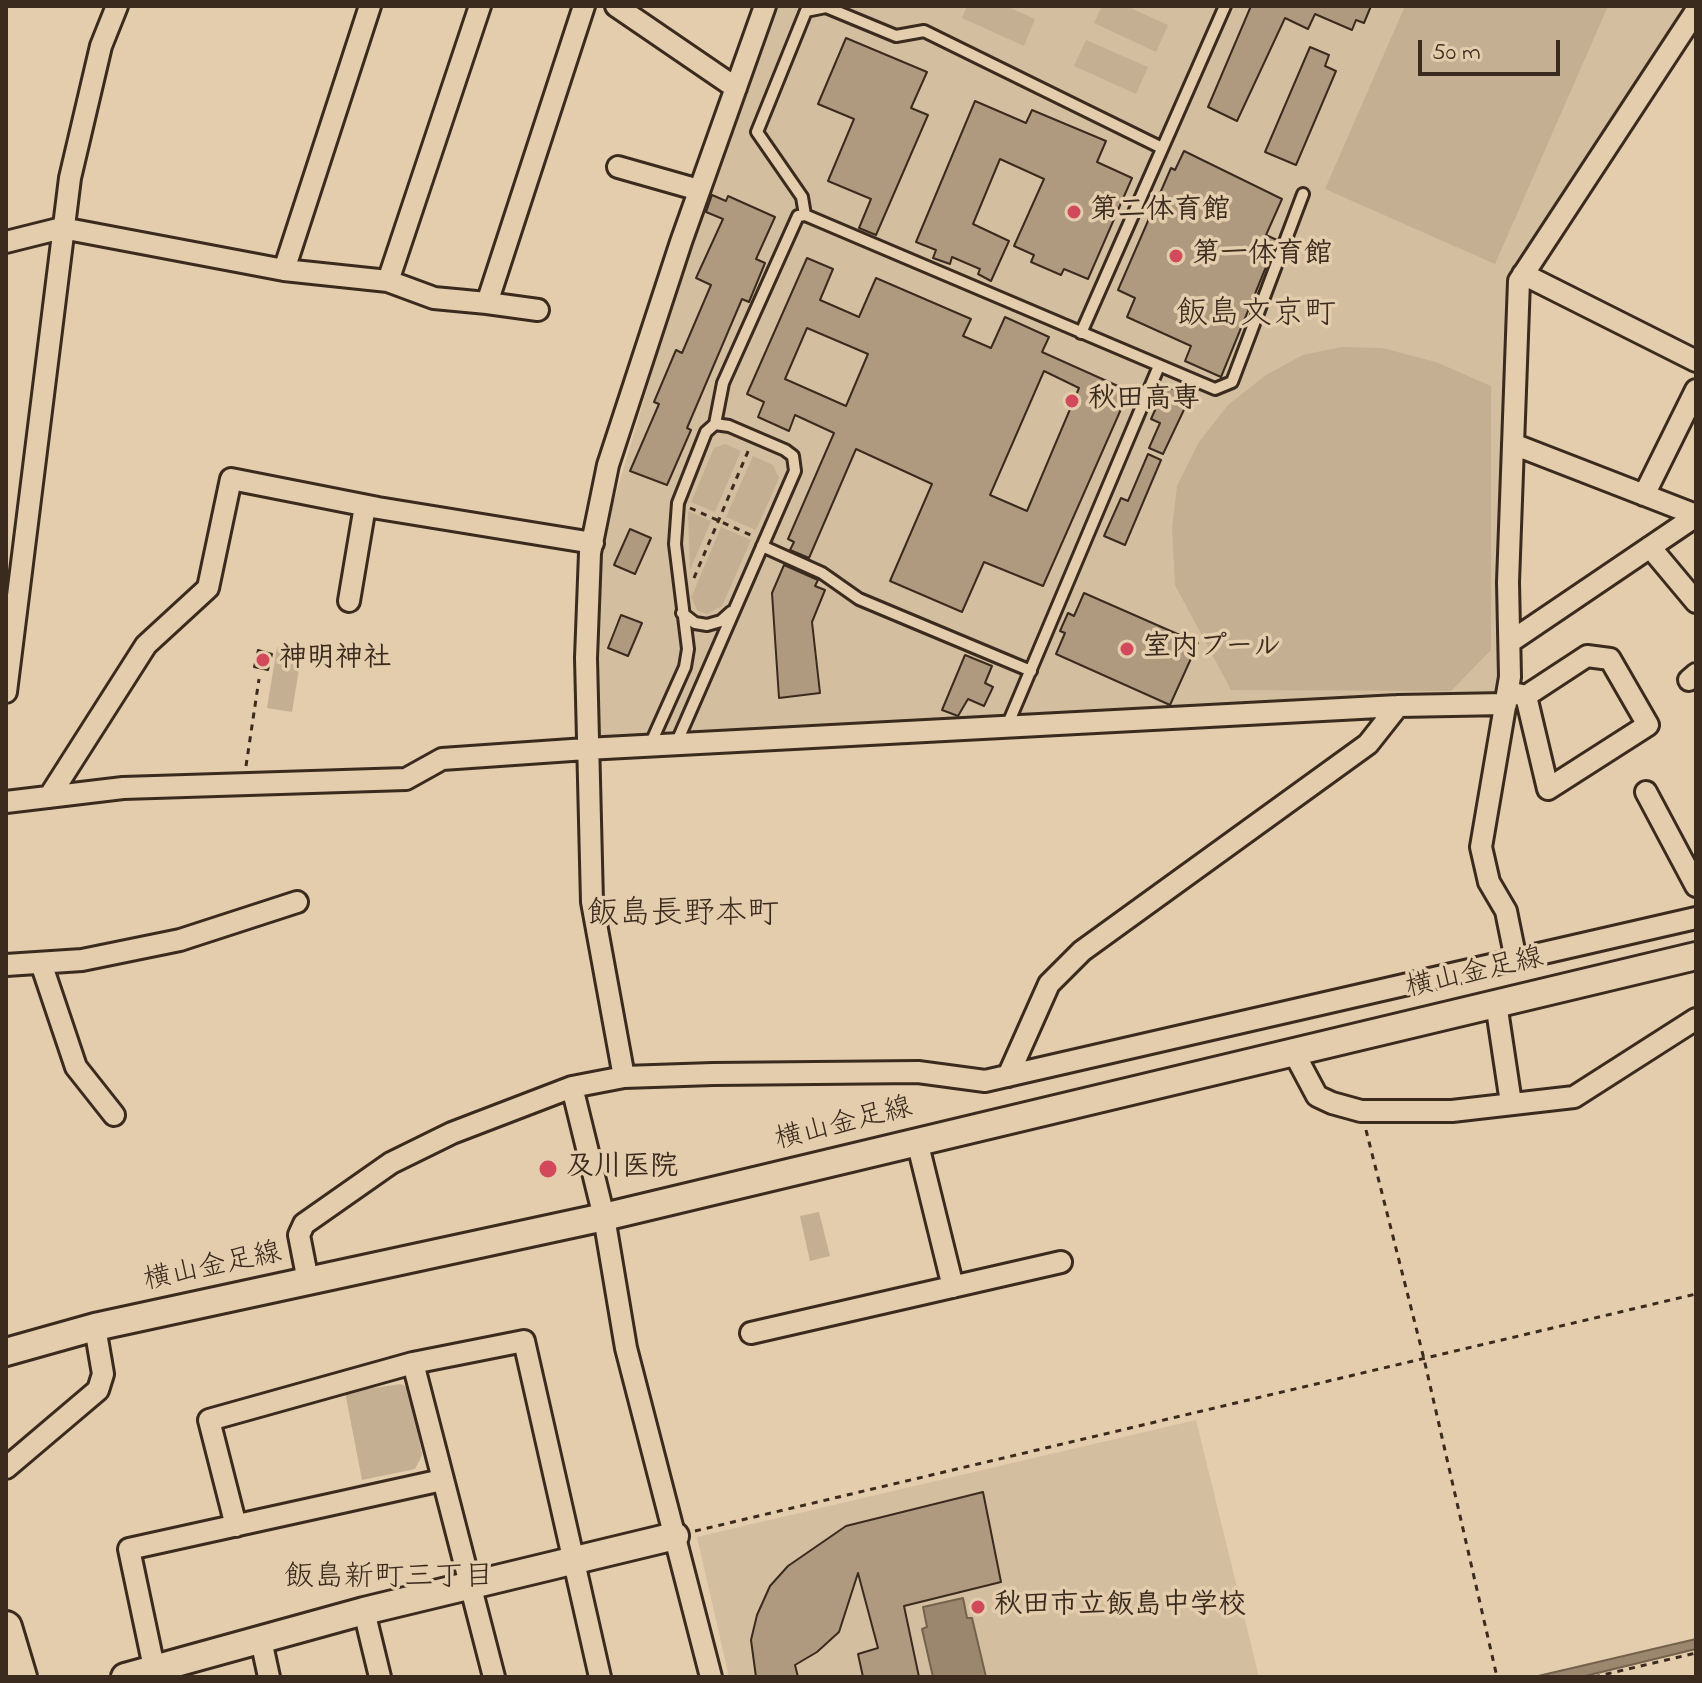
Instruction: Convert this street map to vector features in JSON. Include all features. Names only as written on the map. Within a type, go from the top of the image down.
[{"type":"main road","points":[[6,1627],[21,1677]]},
{"type":"street","points":[[6,692],[62,228],[94,73],[117,6]]},
{"type":"street","points":[[284,270],[370,6]]},
{"type":"street","points":[[388,281],[480,6]]},
{"type":"street","points":[[487,303],[584,6]]},
{"type":"street","points":[[616,6],[736,88]]},
{"type":"street","points":[[624,1077],[592,902],[586,749],[587,597],[593,543],[608,465],[699,190],[765,6]]},
{"type":"street","points":[[1516,960],[1506,911],[1489,882],[1481,847],[1513,697],[1508,582],[1519,281],[1696,11]]},
{"type":"street","points":[[618,167],[699,190]]},
{"type":"street","points":[[6,242],[62,228],[284,270],[388,281],[434,298],[538,310]]},
{"type":"street","points":[[1523,274],[1696,361]]},
{"type":"street","points":[[1644,495],[1696,390]]},
{"type":"street","points":[[1513,444],[1696,515]]},
{"type":"street","points":[[49,797],[146,645],[208,588],[231,479],[365,506],[593,543]]},
{"type":"street","points":[[349,601],[365,506]]},
{"type":"street","points":[[1510,642],[1696,515]]},
{"type":"street","points":[[1650,547],[1696,602]]},
{"type":"street","points":[[6,802],[123,788],[406,779],[442,759],[1513,697],[1587,656],[1610,659],[1648,725],[1548,789],[1513,697]]},
{"type":"street","points":[[1008,1076],[1049,984],[1082,951],[1368,744],[1398,706]]},
{"type":"street","points":[[1646,792],[1696,886]]},
{"type":"street","points":[[6,965],[82,960],[180,940],[297,902]]},
{"type":"street","points":[[308,1281],[299,1235],[304,1224],[391,1163],[452,1133],[572,1087],[624,1077],[918,1072],[985,1081],[1696,918]]},
{"type":"street","name":"横山金足線","points":[[6,1352],[95,1327],[604,1217],[1696,956]]},
{"type":"street","points":[[41,963],[76,1067],[114,1115]]},
{"type":"street","points":[[1496,1003],[1511,1103]]},
{"type":"street","points":[[1293,1051],[1317,1096],[1361,1111],[1452,1111],[1574,1097],[1696,1019]]},
{"type":"street","points":[[572,1087],[604,1217],[626,1348],[711,1677]]},
{"type":"street","points":[[917,1141],[953,1287]]},
{"type":"street","points":[[751,1333],[1061,1262]]},
{"type":"street","points":[[6,1468],[98,1390],[103,1374],[95,1327]]},
{"type":"street","points":[[236,1526],[209,1420],[413,1363],[524,1341],[600,1677]]},
{"type":"street","points":[[413,1363],[494,1677]]},
{"type":"street","points":[[156,1673],[129,1549],[442,1480]]},
{"type":"street","points":[[125,1677],[156,1673],[364,1611],[675,1536]]},
{"type":"street","points":[[364,1611],[380,1677]]},
{"type":"street","points":[[261,1640],[269,1677]]},
{"type":"lane","points":[[1081,333],[1225,6]]},
{"type":"lane","points":[[805,215],[802,197],[757,132],[806,11],[826,7],[896,36],[924,31],[1162,148]]},
{"type":"lane","points":[[650,745],[685,667],[688,649],[675,544],[678,503],[706,432],[715,424],[723,383],[798,216],[805,215],[1215,389],[1232,382],[1303,194]]},
{"type":"lane","points":[[1007,726],[1159,366]]},
{"type":"lane","points":[[676,744],[795,471],[793,456],[754,437],[715,424]]},
{"type":"lane","points":[[763,543],[822,573],[859,599],[1031,671]]},
{"type":"lane","points":[[682,610],[695,623],[707,625],[721,621],[735,608]]},
{"type":"path","points":[[682,610],[754,437]]},
{"type":"path","points":[[678,503],[763,543]]},
{"type":"path","points":[[243,785],[259,679]]},
{"type":"path","points":[[1361,1111],[1424,1359],[1497,1677]]},
{"type":"path","points":[[675,1536],[1696,1294]]},
{"type":"path","points":[[1594,1677],[1696,1653]]},
{"type":"shaded area","name":"秋田高専","points":[[774,6],[1693,6],[1514,278],[1500,438],[1499,695],[1147,708],[592,744],[600,548],[696,224]]},
{"type":"shaded area","points":[[967,6],[1006,6],[1035,19],[1024,46],[962,18]]},
{"type":"shaded area","points":[[1102,6],[1126,6],[1168,25],[1156,52],[1094,23]]},
{"type":"shaded area","points":[[1405,6],[1608,6],[1495,264],[1325,189]]},
{"type":"shaded area","points":[[1086,40],[1148,67],[1136,94],[1074,66]]},
{"type":"shaded area","points":[[1341,347],[1382,348],[1436,362],[1491,386],[1491,650],[1451,691],[1231,690],[1175,585],[1172,528],[1177,486],[1199,442],[1228,405],[1266,375],[1303,355]]},
{"type":"shaded area","points":[[725,444],[741,451],[715,512],[691,502],[714,448]]},
{"type":"shaded area","points":[[753,456],[773,465],[779,478],[756,530],[726,517]]},
{"type":"shaded area","points":[[688,511],[711,521],[690,570]]},
{"type":"shaded area","points":[[721,527],[751,540],[722,606],[707,614],[698,611],[691,598]]},
{"type":"shaded area","points":[[277,647],[302,651],[292,712],[267,708]]},
{"type":"shaded area","points":[[819,1212],[830,1256],[810,1261],[800,1216]]},
{"type":"shaded area","points":[[401,1384],[410,1389],[422,1455],[415,1469],[362,1480],[345,1392]]},
{"type":"shaded area","name":"秋田市立飯島中学校","points":[[1196,1420],[1259,1677],[729,1677],[697,1537]]},
{"type":"shaded area","points":[[963,1598],[967,1618],[972,1618],[986,1677],[933,1677],[922,1629],[927,1627],[923,1607]]},
{"type":"shaded area","points":[[1696,1639],[1696,1649],[1581,1677],[1534,1677]]},
{"type":"building","points":[[1251,6],[1371,6],[1364,23],[1356,20],[1352,30],[1315,14],[1308,29],[1285,18],[1237,121],[1208,107]]},
{"type":"building","points":[[846,38],[927,72],[911,108],[928,115],[876,235],[859,228],[871,199],[828,181],[854,119],[818,104]]},
{"type":"building","points":[[1310,47],[1329,55],[1325,66],[1336,71],[1296,165],[1265,152]]},
{"type":"building","points":[[975,101],[1026,123],[1032,110],[1106,141],[1097,162],[1132,178],[1088,279],[1064,269],[1061,275],[1031,262],[1034,255],[1014,246],[1044,179],[1000,159],[973,224],[1009,241],[991,281],[978,274],[980,269],[952,257],[950,264],[933,258],[936,250],[916,242]]},
{"type":"building","points":[[1184,151],[1282,199],[1266,235],[1277,240],[1221,377],[1185,361],[1191,346],[1127,317],[1135,298],[1118,290],[1171,168],[1175,170]]},
{"type":"building","points":[[712,195],[726,201],[728,196],[775,217],[756,259],[765,263],[749,302],[742,299],[687,428],[691,430],[667,485],[630,471],[659,404],[654,402],[676,350],[682,353],[711,285],[696,278],[723,219],[706,212]]},
{"type":"building","points":[[807,258],[833,269],[820,300],[859,317],[876,278],[971,319],[963,336],[991,348],[1005,317],[1049,337],[1042,352],[1129,391],[1043,586],[984,562],[962,612],[890,581],[932,484],[856,449],[809,558],[790,550],[794,542],[788,539],[834,433],[795,415],[789,431],[758,417],[764,402],[747,394]],"holes":[[[807,328],[868,354],[846,406],[785,379]],[[1044,371],[1079,388],[1027,511],[990,495]]]},
{"type":"building","points":[[1166,386],[1190,397],[1163,454],[1149,448],[1160,423],[1151,419]]},
{"type":"building","points":[[1148,454],[1161,460],[1125,545],[1104,536],[1121,498],[1128,501]]},
{"type":"building","points":[[630,529],[651,538],[635,574],[614,565]]},
{"type":"building","points":[[784,565],[818,580],[815,586],[825,590],[812,622],[820,693],[779,698],[772,593]]},
{"type":"building","name":"室内プール","points":[[1084,593],[1198,643],[1170,705],[1056,654],[1065,633],[1060,631],[1068,613],[1074,616]]},
{"type":"building","points":[[621,615],[642,623],[628,656],[608,648]]},
{"type":"building","name":"神明神社","points":[[258,650],[272,654],[268,670],[254,667]]},
{"type":"building","points":[[965,655],[992,666],[985,683],[993,687],[984,706],[968,699],[958,716],[942,710]]},
{"type":"building","points":[[983,1492],[1001,1582],[904,1606],[919,1677],[863,1677],[858,1654],[878,1648],[858,1573],[839,1632],[817,1652],[795,1665],[798,1677],[756,1677],[751,1640],[757,1615],[770,1586],[788,1566],[846,1526]]},
{"type":"place","name":"第二体育館","points":[[1074,212]]},
{"type":"place","name":"第一体育館","points":[[1176,256]]},
{"type":"place","name":"秋田高専","points":[[1072,401]]},
{"type":"place","name":"室内プール","points":[[1127,649]]},
{"type":"place","name":"神明神社","points":[[263,660]]},
{"type":"place","name":"及川医院","points":[[548,1169]]},
{"type":"place","name":"秋田市立飯島中学校","points":[[978,1607]]},
{"type":"district","name":"飯島文京町","points":[[1256,317]]},
{"type":"district","name":"飯島長野本町","points":[[683,917]]},
{"type":"district","name":"飯島新町三丁目","points":[[389,1580]]}]
